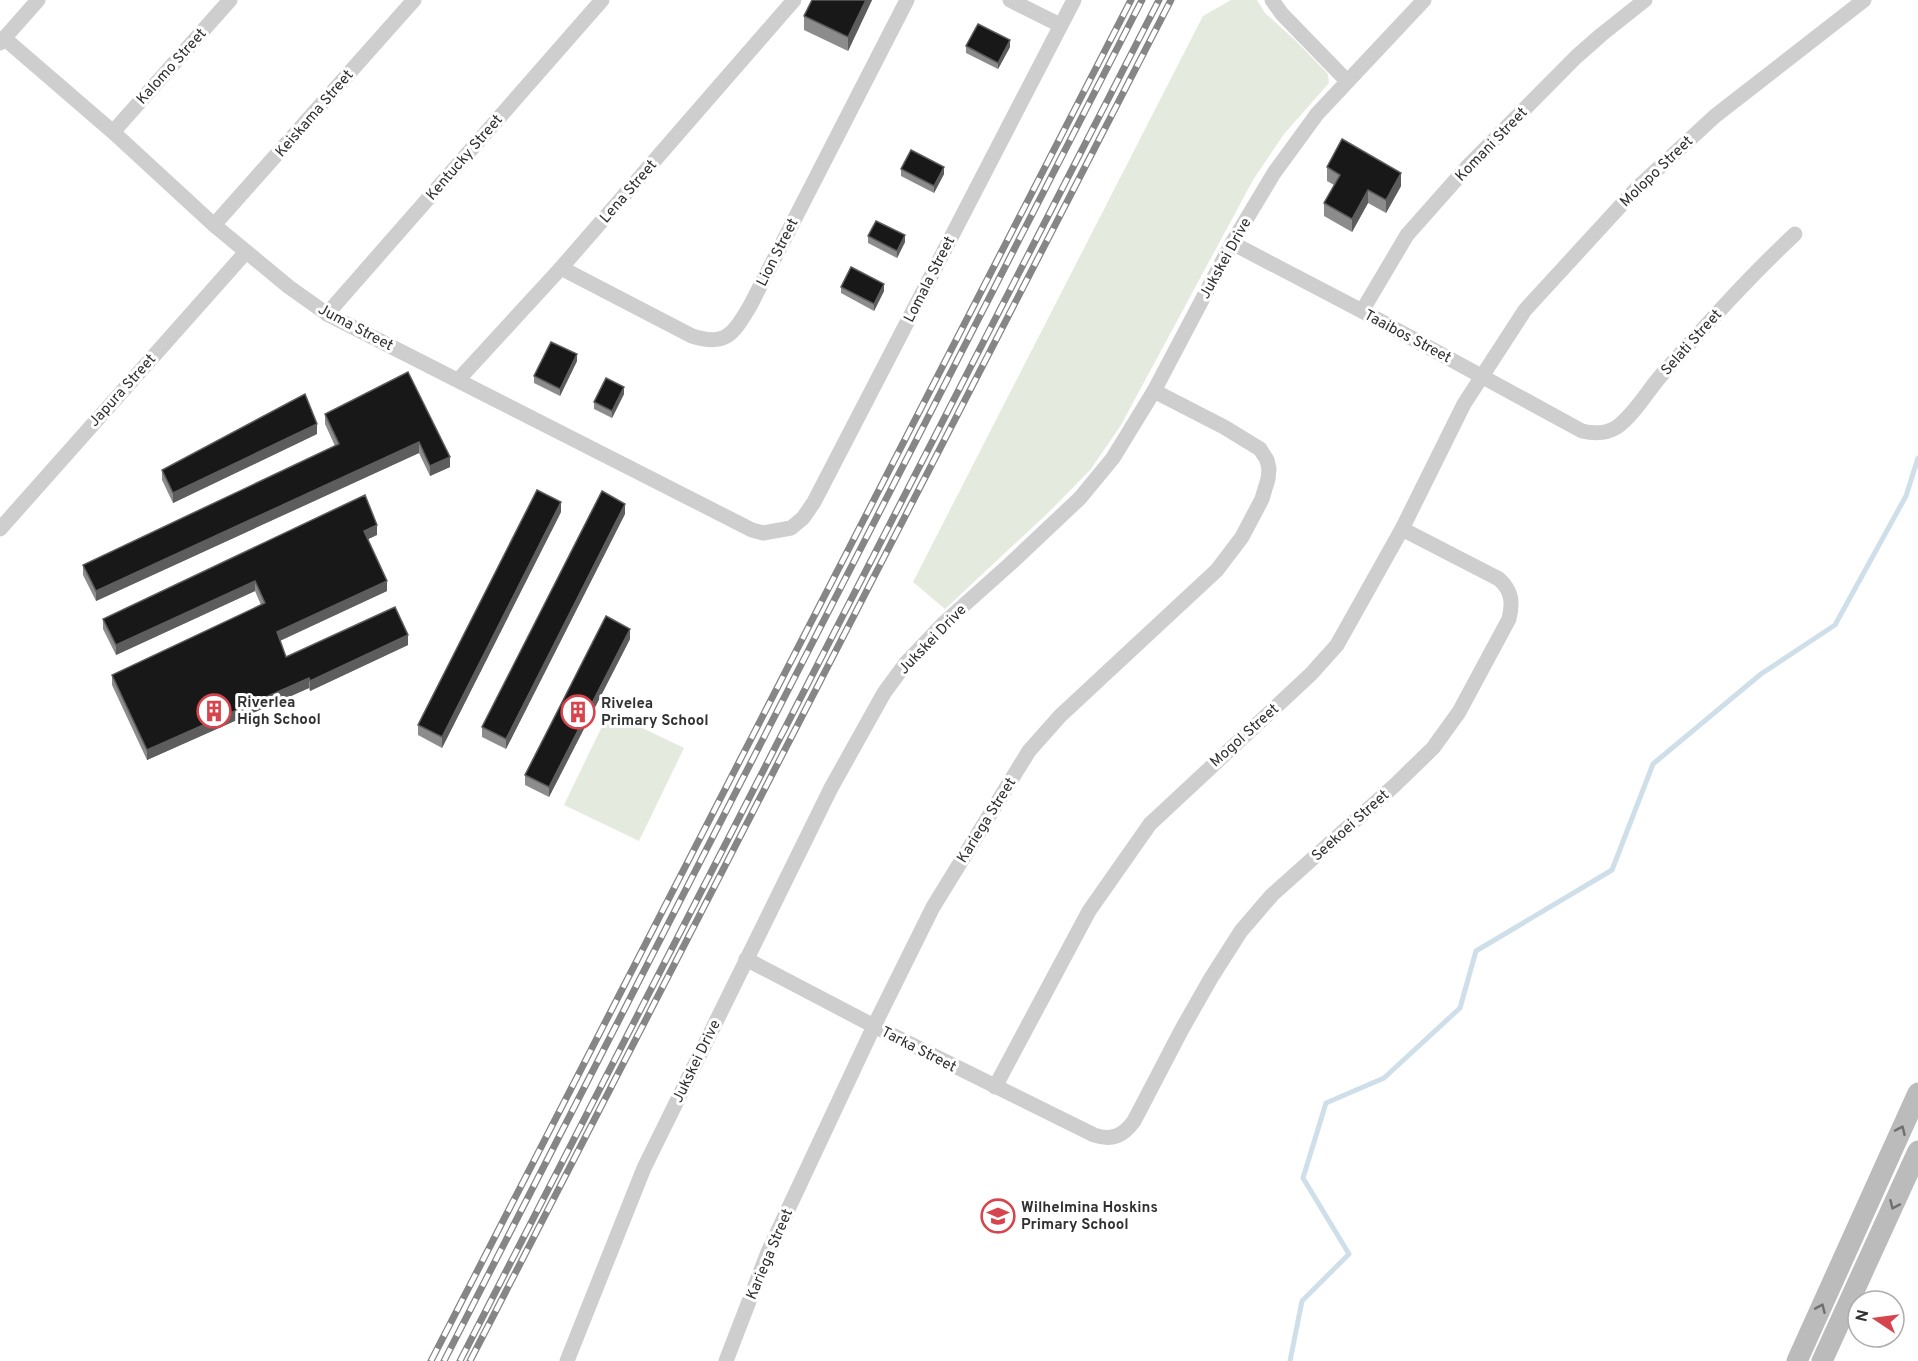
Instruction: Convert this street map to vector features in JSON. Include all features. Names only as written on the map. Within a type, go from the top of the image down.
[{"type":"main road","points":[[1797,1361],[1918,1093]]},
{"type":"main road","points":[[1822,1361],[1918,1151]]},
{"type":"street","points":[[2,41],[38,0]]},
{"type":"street","name":"Kalomo Street","points":[[113,132],[230,0]]},
{"type":"street","name":"Keiskama Street","points":[[214,225],[414,0]]},
{"type":"street","name":"Kentucky Street","points":[[327,314],[602,0]]},
{"type":"street","name":"Lena Street","points":[[459,379],[561,268],[794,0]]},
{"type":"street","name":"Lion Street","points":[[561,268],[692,336],[713,341],[728,336],[750,306],[907,0]]},
{"type":"street","points":[[1010,0],[1060,25]]},
{"type":"street","name":"Lomala Street","points":[[763,533],[791,528],[803,518],[814,502],[1074,0]]},
{"type":"street","points":[[1272,0],[1282,14],[1347,81]]},
{"type":"street","name":"Jukskei Drive","points":[[567,1361],[644,1168],[831,788],[884,693],[906,663],[945,622],[1080,498],[1113,458],[1154,391],[1232,243],[1259,196],[1291,148],[1317,114],[1424,0]]},
{"type":"street","name":"Komani Street","points":[[1362,311],[1407,235],[1469,165],[1576,57],[1601,34],[1645,0]]},
{"type":"street","name":"Molopo Street","points":[[1482,376],[1525,310],[1636,189],[1715,116],[1864,0]]},
{"type":"street","name":"Juma Street","points":[[2,41],[113,132],[246,252],[327,314],[459,379],[702,505],[752,530],[763,533]]},
{"type":"street","name":"Selati Street","points":[[1582,431],[1592,434],[1604,433],[1616,428],[1758,269],[1795,234]]},
{"type":"street","name":"Taaibos Street","points":[[1232,243],[1582,431]]},
{"type":"street","name":"Japura Street","points":[[0,529],[246,252]]},
{"type":"street","name":"Mogol Street","points":[[995,1087],[1089,911],[1150,824],[1311,674],[1347,631],[1402,529],[1464,404],[1482,376]]},
{"type":"street","name":"Kariega Street","points":[[726,1361],[768,1252],[874,1026],[933,907],[1029,751],[1060,716],[1217,570],[1242,537],[1262,498],[1269,469],[1267,460],[1260,449],[1224,427],[1154,391]]},
{"type":"street","name":"Seekoei Street","points":[[1094,1135],[1112,1138],[1124,1133],[1211,978],[1241,932],[1272,895],[1433,748],[1459,712],[1509,619],[1512,607],[1511,596],[1507,587],[1498,579],[1402,529]]},
{"type":"street","name":"Tarka Street","points":[[746,959],[874,1026],[1094,1135]]},
{"type":"shaded area","points":[[1231,0],[1257,0],[1265,13],[1328,74],[1329,83],[1284,134],[1253,180],[1121,425],[1091,469],[1050,511],[945,609],[913,582],[1203,16]]},
{"type":"shaded area","points":[[609,712],[684,748],[639,841],[564,805]]},
{"type":"building","points":[[812,0],[866,0],[848,37],[804,16]]},
{"type":"building","points":[[978,24],[1010,40],[998,63],[966,46]]},
{"type":"building","points":[[1342,139],[1401,173],[1386,200],[1368,190],[1352,219],[1324,203],[1340,175],[1327,167]]},
{"type":"building","points":[[911,150],[944,167],[934,186],[901,169]]},
{"type":"building","points":[[876,221],[905,235],[897,251],[868,236]]},
{"type":"building","points":[[851,267],[884,284],[874,304],[841,287]]},
{"type":"building","points":[[551,342],[577,354],[560,389],[534,376]]},
{"type":"building","points":[[408,372],[450,457],[430,466],[419,442],[96,591],[83,565],[339,444],[325,414]]},
{"type":"building","points":[[606,378],[624,387],[612,411],[594,402]]},
{"type":"building","points":[[305,394],[317,424],[173,493],[162,470]]},
{"type":"building","points":[[537,490],[561,502],[442,737],[418,725]]},
{"type":"building","points":[[602,491],[625,504],[506,739],[482,727]]},
{"type":"building","points":[[365,495],[377,525],[364,531],[387,581],[277,632],[286,657],[395,607],[408,635],[310,681],[309,678],[147,750],[112,675],[265,603],[255,581],[116,645],[103,619]]},
{"type":"building","name":"Rivelea Primary School","points":[[606,616],[630,629],[549,787],[525,775]]},
{"type":"waterway","points":[[1290,1361],[1302,1301],[1349,1254],[1303,1178],[1326,1103],[1384,1078],[1460,1008],[1476,951],[1612,870],[1653,764],[1761,674],[1835,625],[1906,496],[1918,458]]},
{"type":"railway","points":[[431,1361],[1131,0]]},
{"type":"railway","points":[[444,1361],[1142,0]]},
{"type":"railway","points":[[460,1361],[1159,0]]},
{"type":"railway","points":[[470,1361],[1171,0]]},
{"type":"place","name":"Riverlea High School","points":[[214,711]]},
{"type":"place","name":"Rivelea Primary School","points":[[578,712]]},
{"type":"place","name":"Wilhelmina Hoskins Primary School","points":[[998,1216]]}]
